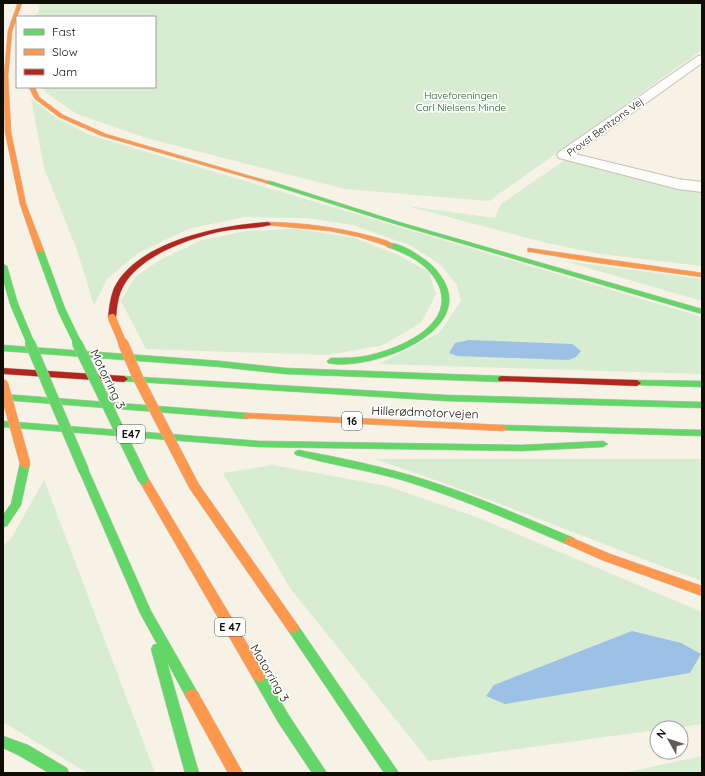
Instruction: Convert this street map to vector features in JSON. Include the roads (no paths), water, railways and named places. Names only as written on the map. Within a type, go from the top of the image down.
[{"type":"highway","name":"Motorring 3","points":[[20,3],[10,31],[6,76],[8,132],[23,204],[62,311],[143,479],[283,718],[320,773]]},
{"type":"highway","points":[[24,3],[25,16]]},
{"type":"highway","points":[[32,88],[37,98],[61,116],[81,127],[104,135],[702,312]]},
{"type":"highway","points":[[270,183],[446,228]]},
{"type":"highway","points":[[323,361],[364,358],[388,353],[412,342],[430,329],[441,316],[446,303],[442,284],[431,268],[420,259],[383,242],[329,229],[275,223],[224,228],[180,241],[158,252],[137,266],[123,281],[114,298],[112,318],[138,378],[194,486],[392,773]]},
{"type":"highway","points":[[522,248],[591,260],[702,275]]},
{"type":"highway","points":[[3,266],[14,304],[84,471],[146,613],[236,773]]},
{"type":"highway","points":[[3,348],[220,364],[285,371],[519,380],[702,384]]},
{"type":"highway","points":[[220,364],[293,362]]},
{"type":"highway","name":"Hillerødmotorvejen","points":[[3,371],[177,384],[348,393],[510,400],[702,405]]},
{"type":"highway","points":[[3,384],[25,463],[24,477],[16,504],[3,523]]},
{"type":"highway","name":"Hillerødmotorvejen","points":[[3,398],[185,412],[349,421],[702,433]]},
{"type":"highway","name":"E47","points":[[3,424],[259,444]]},
{"type":"highway","points":[[647,441],[702,438]]},
{"type":"highway","points":[[259,444],[521,448],[615,443]]},
{"type":"highway","points":[[259,444],[367,467],[418,481],[486,505],[606,557],[702,591]]},
{"type":"highway","points":[[146,613],[192,773]]},
{"type":"highway","points":[[3,742],[23,750],[62,773]]},
{"type":"street","name":"Provst Bentzons Vej","points":[[702,58],[564,156],[678,184],[702,187]]},
{"type":"water","points":[[469,340],[572,344],[581,351],[576,357],[569,360],[457,356],[449,353],[455,343]]},
{"type":"water","points":[[632,631],[681,643],[701,654],[690,673],[505,704],[486,696],[494,685]]},
{"type":"park label","name":"Haveforeningen Carl Nielsens Minde","points":[[461,100]]}]
